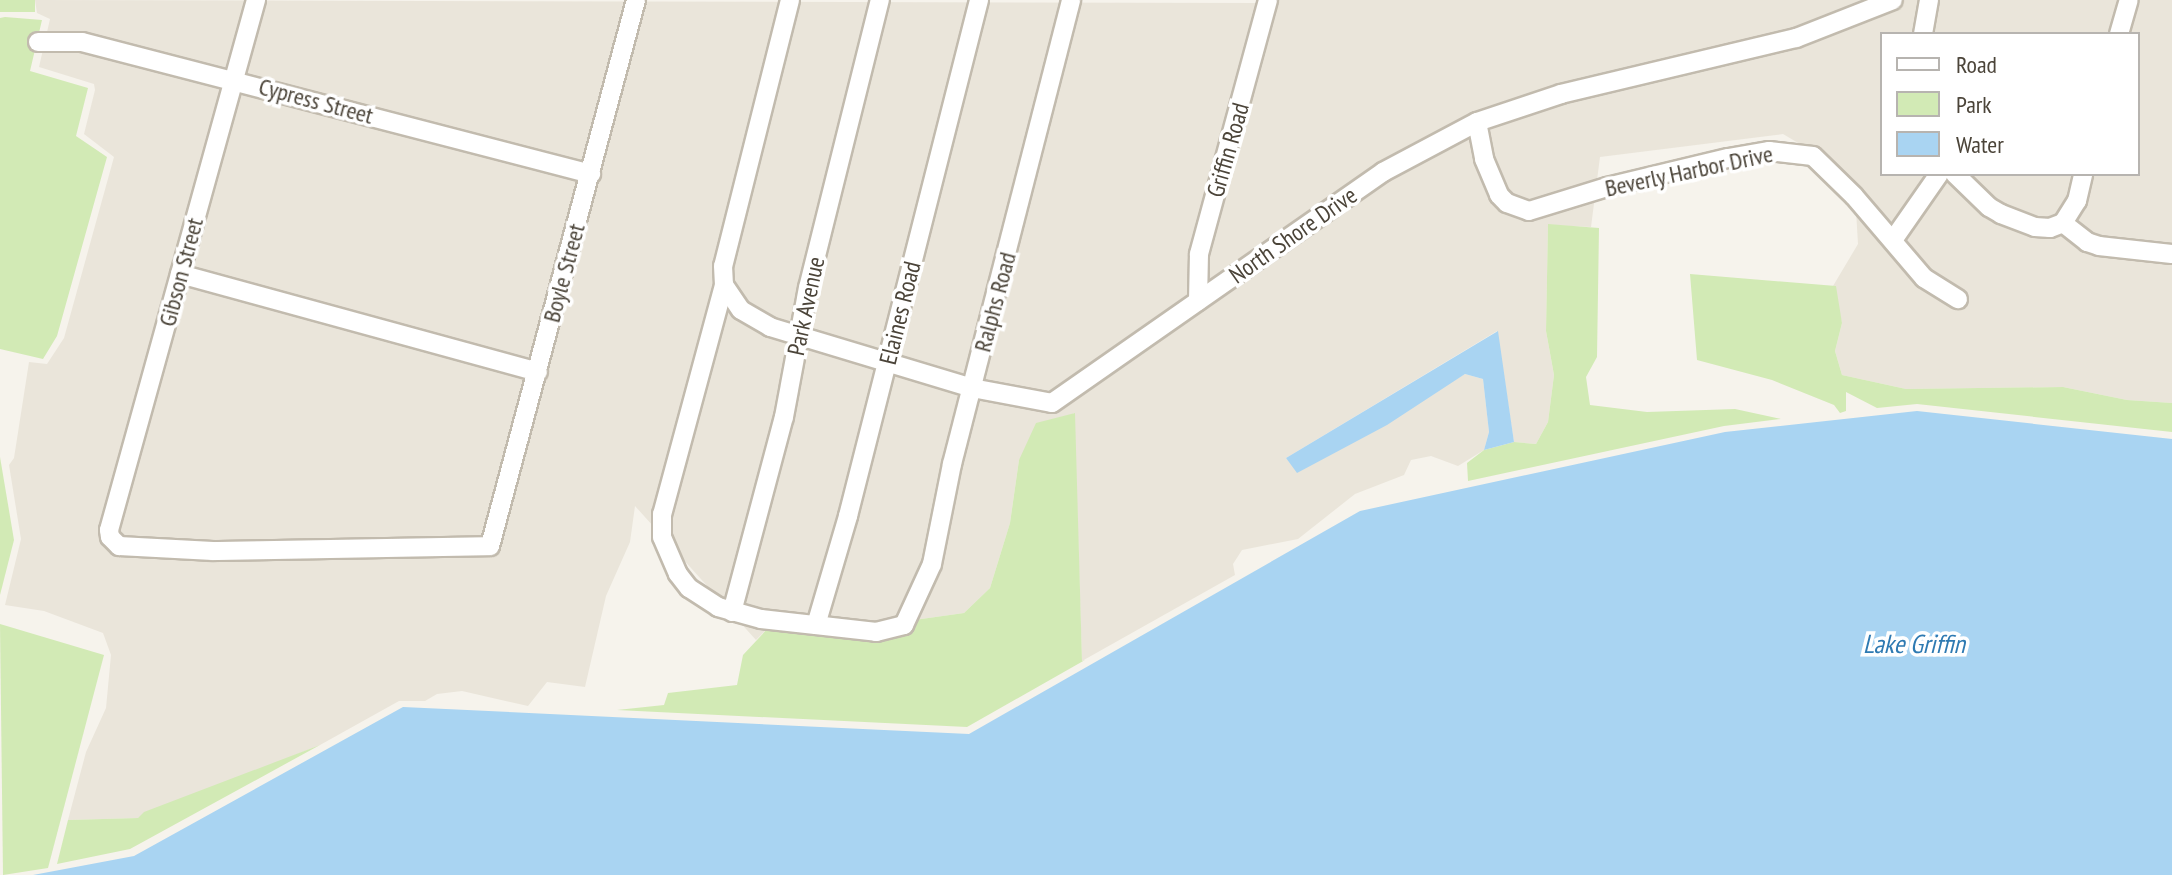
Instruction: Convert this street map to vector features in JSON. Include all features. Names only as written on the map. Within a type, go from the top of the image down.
[{"type":"street","name":"Gibson Street","points":[[256,0],[109,530],[114,543],[164,551],[490,546]]},
{"type":"street","name":"Boyle Street","points":[[490,546],[636,0]]},
{"type":"street","points":[[790,0],[723,266],[724,285],[662,514],[662,537],[668,556],[689,588],[732,612],[816,625]]},
{"type":"street","name":"Park Avenue","points":[[732,612],[784,417],[799,336],[880,0]]},
{"type":"street","name":"Elaines Road","points":[[816,625],[887,363],[979,0]]},
{"type":"street","name":"Ralphs Road","points":[[816,625],[885,632],[904,625],[917,603],[932,564],[972,388],[1071,0]]},
{"type":"street","name":"Griffin Road","points":[[1198,301],[1199,254],[1268,0]]},
{"type":"street","name":"North Shore Drive","points":[[724,285],[731,299],[754,320],[972,388],[1052,403],[1383,172],[1477,122],[1561,94],[1796,38],[1893,0]]},
{"type":"street","points":[[1923,32],[1929,0]]},
{"type":"street","points":[[2120,32],[2129,0]]},
{"type":"street","name":"Cypress Street","points":[[38,42],[82,42],[591,174]]},
{"type":"street","name":"Beverly Harbor Drive","points":[[1477,122],[1499,195],[1519,209],[1541,209],[1607,187],[1728,158],[1789,151],[1813,156],[1893,240],[1924,278],[1958,299]]},
{"type":"street","points":[[1893,240],[1938,176]]},
{"type":"street","points":[[1957,176],[2001,214],[2035,227],[2050,228],[2063,223],[2077,201],[2083,176]]},
{"type":"street","points":[[2063,223],[2087,242],[2099,246],[2172,254]]},
{"type":"street","points":[[180,274],[538,372]]},
{"type":"shaded area","points":[[35,0],[1259,3],[1190,308],[1206,309],[1207,255],[1277,0],[2172,0],[2172,403],[2127,400],[2063,387],[1906,389],[1842,375],[1835,351],[1842,323],[1833,286],[1858,244],[1855,194],[1822,157],[1783,134],[1600,157],[1591,227],[1548,225],[1546,331],[1554,375],[1548,422],[1536,444],[1514,442],[1497,331],[1286,458],[1298,472],[1465,374],[1483,379],[1489,432],[1484,450],[1458,466],[1431,456],[1411,460],[1404,475],[1355,494],[1298,539],[1242,550],[1233,564],[1235,575],[1082,661],[1074,413],[1019,460],[1010,523],[990,588],[964,613],[886,624],[770,626],[756,640],[635,506],[630,542],[606,596],[585,687],[547,682],[528,706],[462,691],[437,694],[425,701],[399,701],[320,745],[138,818],[68,820],[86,752],[106,708],[111,655],[103,633],[44,611],[5,605],[21,539],[9,465],[14,458],[29,362],[47,364],[64,338],[114,157],[84,134],[94,84],[39,67],[50,19],[37,13]]},
{"type":"green space","points":[[0,0],[35,0],[35,12],[0,12]]},
{"type":"green space","points":[[0,18],[42,20],[30,71],[88,88],[76,136],[107,157],[57,336],[43,359],[0,349]]},
{"type":"green space","points":[[1548,224],[1599,228],[1597,357],[1586,377],[1590,405],[1647,412],[1735,409],[1781,419],[1724,426],[1468,481],[1467,463],[1484,450],[1514,442],[1536,444],[1548,422],[1554,375],[1546,331]]},
{"type":"green space","points":[[1690,274],[1836,286],[1842,323],[1835,351],[1842,375],[1906,389],[2063,387],[2127,400],[2172,403],[2172,432],[1917,404],[1877,408],[1846,392],[1846,411],[1840,413],[1834,405],[1772,380],[1697,360]]},
{"type":"green space","points":[[1075,413],[1082,661],[1085,660],[967,727],[617,710],[664,705],[668,693],[737,685],[743,655],[770,626],[886,624],[964,613],[990,588],[1010,523],[1019,460],[1036,423]]},
{"type":"green space","points":[[0,457],[14,540],[0,595]]},
{"type":"green space","points":[[0,624],[104,655],[48,868],[3,875]]},
{"type":"green space","points":[[320,745],[130,849],[57,864],[68,820],[138,818],[144,812]]},
{"type":"water","points":[[1498,331],[1514,442],[1484,450],[1489,432],[1483,379],[1465,374],[1387,425],[1297,473],[1286,458]]},
{"type":"water","name":"Lake Griffin","points":[[1917,411],[2172,439],[2172,875],[33,875],[134,856],[403,707],[969,734],[1360,511],[1725,432]]}]
